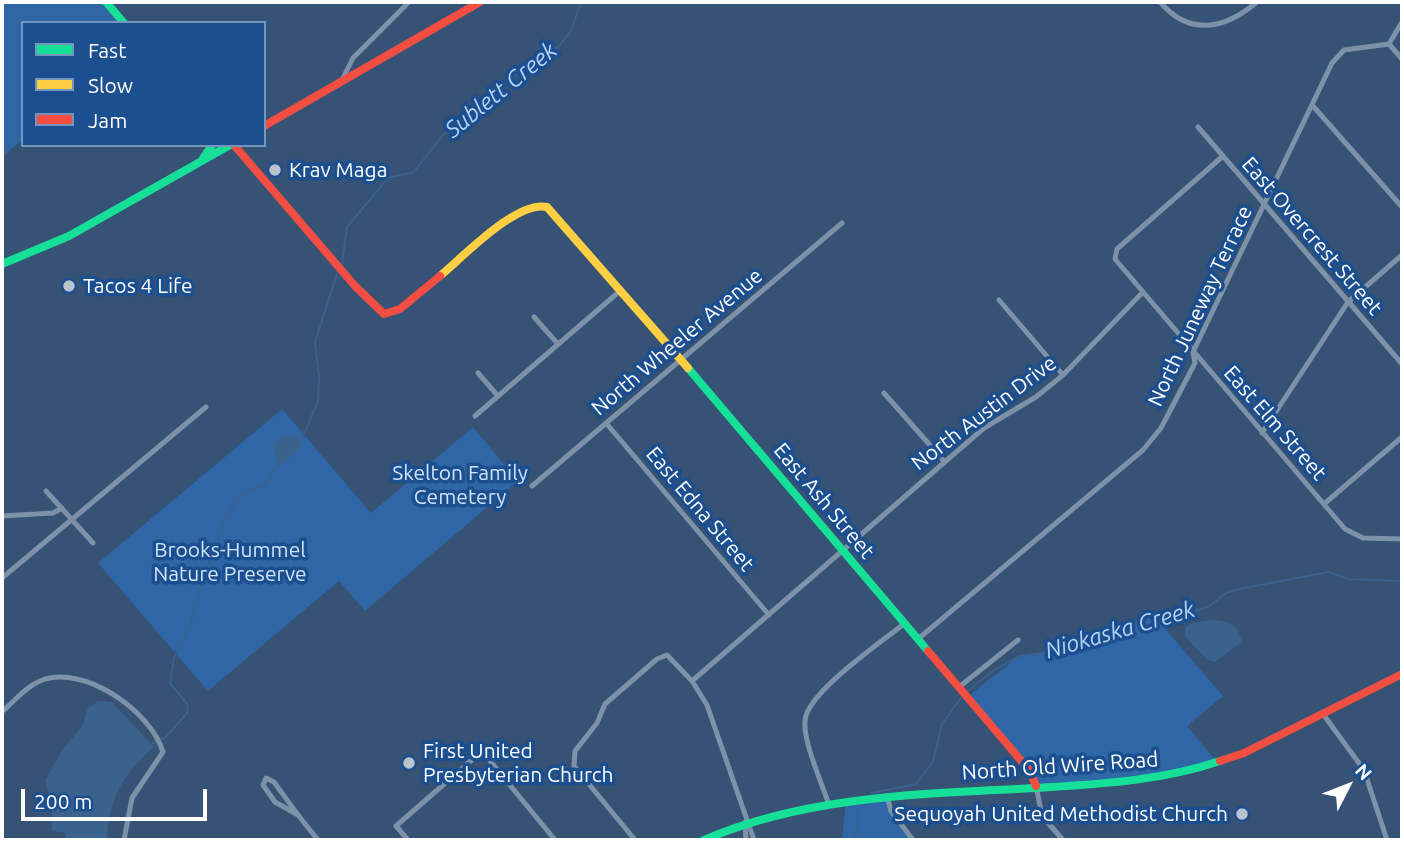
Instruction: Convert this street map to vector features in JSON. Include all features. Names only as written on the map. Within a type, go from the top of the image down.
[{"type":"street","points":[[106,2],[122,21]]},
{"type":"street","points":[[341,82],[353,58],[409,2]]},
{"type":"street","points":[[266,125],[480,2]]},
{"type":"street","points":[[1160,2],[1183,21],[1219,24],[1240,17],[1257,2]]},
{"type":"street","points":[[1402,22],[1389,44],[1402,59]]},
{"type":"street","name":"North Juneway Terrace","points":[[918,639],[1152,441],[1195,363],[1193,352],[1332,63],[1344,50],[1389,44]]},
{"type":"street","points":[[1313,106],[1402,207]]},
{"type":"street","name":"East Overcrest Street","points":[[1198,127],[1402,365]]},
{"type":"street","points":[[201,162],[211,147]]},
{"type":"street","points":[[2,264],[69,236],[228,147]]},
{"type":"street","name":"East Ash Street","points":[[234,147],[378,311],[389,314],[400,309],[516,213],[533,205],[544,204],[552,209],[1030,771],[1042,816],[1063,840]]},
{"type":"street","points":[[1142,293],[1117,263],[1115,252],[1223,156]]},
{"type":"street","name":"North Wheeler Avenue","points":[[532,485],[842,223]]},
{"type":"street","points":[[1262,433],[1348,302],[1402,255]]},
{"type":"street","points":[[475,416],[622,289]]},
{"type":"street","name":"East Elm Street","points":[[1142,293],[1324,505],[1353,534],[1402,539]]},
{"type":"street","name":"North Austin Drive","points":[[692,681],[984,428],[1036,397],[1063,375],[1142,293]]},
{"type":"street","points":[[999,300],[1063,375]]},
{"type":"street","points":[[534,317],[558,344]]},
{"type":"street","points":[[478,373],[498,396]]},
{"type":"street","points":[[884,393],[944,461]]},
{"type":"street","points":[[2,578],[206,407]]},
{"type":"street","name":"East Edna Street","points":[[606,423],[769,615]]},
{"type":"street","points":[[1324,505],[1402,437]]},
{"type":"street","points":[[46,491],[93,543]]},
{"type":"street","points":[[2,516],[53,513],[62,508]]},
{"type":"street","points":[[829,805],[805,729],[810,705],[905,623]]},
{"type":"street","points":[[959,687],[1018,640]]},
{"type":"street","points":[[635,840],[574,766],[573,759],[578,746],[597,723],[605,704],[657,659],[667,655],[692,681],[707,705],[745,822],[746,840]]},
{"type":"street","name":"North Old Wire Road","points":[[704,840],[745,822],[887,796],[1105,784],[1190,771],[1244,753],[1402,674]]},
{"type":"street","points":[[2,712],[40,681],[68,677],[100,687],[135,710],[160,743],[161,759],[132,798],[124,840]]},
{"type":"street","points":[[1323,714],[1364,770],[1387,840]]},
{"type":"street","points":[[408,840],[396,826],[481,751],[555,840]]},
{"type":"street","points":[[298,814],[268,796],[263,790],[264,780],[270,779],[274,782],[318,840]]},
{"type":"street","points":[[887,796],[891,811],[913,840]]},
{"type":"street","points":[[745,822],[752,829],[754,840]]},
{"type":"green space","points":[[2,2],[106,2],[122,21],[21,21],[21,141],[2,157]]},
{"type":"green space","name":"Brooks-Hummel Nature Preserve","points":[[282,409],[371,513],[473,427],[518,481],[365,611],[339,581],[208,691],[98,563]]},
{"type":"green space","points":[[1155,617],[1223,696],[1187,726],[1218,763],[1163,777],[1036,786],[1030,771],[967,697],[1019,656],[1038,654],[1073,638]]},
{"type":"green space","points":[[887,796],[891,811],[913,840],[842,840],[846,802]]},
{"type":"shaded area","points":[[289,434],[301,440],[301,445],[278,467],[273,444]]},
{"type":"shaded area","points":[[1212,620],[1236,627],[1242,642],[1215,662],[1207,660],[1185,636],[1185,628],[1192,623]]},
{"type":"shaded area","points":[[98,701],[112,702],[154,747],[120,788],[111,811],[107,840],[64,840],[66,833],[52,831],[52,808],[45,780],[63,749],[83,725],[87,709]]},
{"type":"waterway","name":"Sublett Creek","points":[[342,264],[347,227],[388,178],[414,172],[442,136],[531,63],[558,47],[571,31],[581,2]]},
{"type":"waterway","name":"Sublett Creek","points":[[301,440],[318,402],[319,376],[315,342],[337,274]]},
{"type":"waterway","name":"Sublett Creek","points":[[152,744],[166,737],[187,713],[188,705],[170,683],[174,657],[190,627],[203,574],[218,549],[219,529],[240,495],[265,484],[278,464]]},
{"type":"waterway","name":"Niokaska Creek","points":[[968,691],[991,672],[1019,656],[1042,653],[1073,638],[1173,611],[1191,613],[1210,606],[1226,593],[1239,589],[1328,572],[1348,579],[1402,581]]},
{"type":"waterway","name":"Niokaska Creek","points":[[871,793],[916,784],[933,762],[942,724],[961,698]]},
{"type":"waterway","name":"Niokaska Creek","points":[[851,840],[858,827],[857,810]]},
{"type":"traffic: fast","points":[[106,2],[122,21]]},
{"type":"traffic: fast","points":[[202,160],[211,147]]},
{"type":"traffic: fast","points":[[2,264],[69,236],[226,147]]},
{"type":"traffic: fast","points":[[688,368],[928,651]]},
{"type":"traffic: fast","points":[[704,840],[743,825],[825,805],[910,795],[1060,787],[1130,780],[1175,773],[1220,761]]},
{"type":"traffic: slow","points":[[440,276],[506,220],[535,207],[547,207],[688,368]]},
{"type":"traffic: jam","points":[[266,125],[480,2]]},
{"type":"traffic: jam","points":[[236,147],[355,286],[384,314],[400,309],[440,276]]},
{"type":"traffic: jam","points":[[928,651],[1030,771],[1036,786]]},
{"type":"traffic: jam","points":[[1220,761],[1244,753],[1402,674]]},
{"type":"place","name":"Krav Maga","points":[[275,170]]},
{"type":"place","name":"Tacos 4 Life","points":[[69,286]]},
{"type":"place","name":"First United Presbyterian Church","points":[[409,763]]},
{"type":"place","name":"Sequoyah United Methodist Church","points":[[1242,814]]},
{"type":"park label","name":"Skelton Family Cemetery","points":[[460,485]]}]
